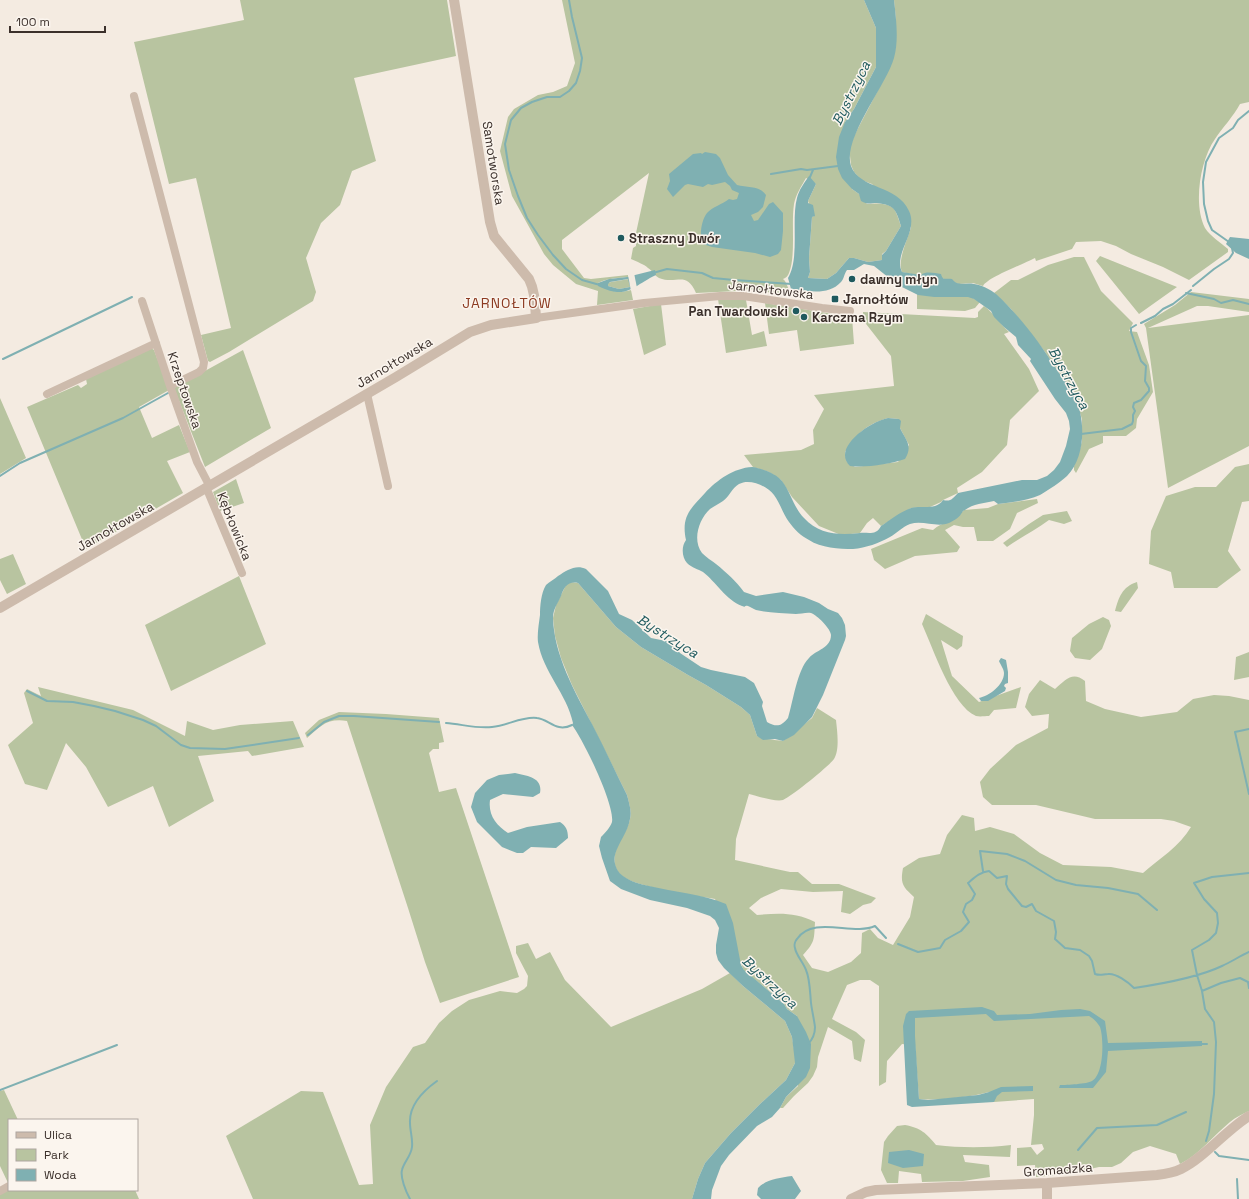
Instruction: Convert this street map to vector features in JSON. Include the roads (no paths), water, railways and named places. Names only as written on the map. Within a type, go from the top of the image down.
[{"type":"street","name":"Samotworska","points":[[454,0],[490,222],[494,236],[529,278],[535,294],[536,318]]},
{"type":"street","points":[[134,96],[204,362],[203,368],[200,372],[170,386]]},
{"type":"street","name":"Jarnołtowska","points":[[0,608],[367,394],[470,332],[491,325],[536,318],[644,303],[720,296],[743,296],[850,311]]},
{"type":"street","name":"Krzeptowska","points":[[142,301],[197,462],[208,486]]},
{"type":"street","points":[[48,394],[156,343]]},
{"type":"street","points":[[367,394],[388,486]]},
{"type":"street","name":"Kębłowicka","points":[[208,486],[242,573]]},
{"type":"street","name":"Gromadzka","points":[[851,1199],[866,1192],[876,1190],[1047,1183],[1157,1176],[1174,1172],[1195,1160],[1236,1124],[1249,1116]]},
{"type":"street","points":[[1047,1183],[1048,1199]]},
{"type":"water","points":[[864,0],[894,0],[897,29],[896,51],[883,83],[866,112],[853,142],[850,155],[851,166],[856,174],[862,179],[896,196],[903,202],[909,211],[911,227],[901,257],[900,265],[902,272],[921,275],[928,273],[941,274],[944,278],[952,279],[957,283],[980,285],[994,292],[1005,302],[1036,340],[1072,392],[1078,404],[1081,415],[1081,448],[1078,459],[1067,476],[1040,495],[1030,499],[1014,502],[998,504],[994,501],[975,505],[963,511],[956,519],[949,523],[940,525],[920,523],[910,524],[881,541],[868,546],[853,549],[830,548],[814,543],[806,538],[791,525],[774,495],[763,486],[753,482],[743,482],[739,484],[725,499],[710,509],[703,518],[698,530],[697,542],[699,548],[702,553],[728,574],[744,592],[756,596],[783,592],[804,597],[838,613],[845,625],[845,640],[823,695],[812,717],[794,735],[783,741],[775,739],[763,740],[757,736],[750,715],[741,707],[641,647],[616,627],[578,583],[567,585],[564,590],[553,615],[557,646],[566,673],[627,795],[630,807],[631,816],[629,824],[615,855],[617,870],[629,880],[659,888],[698,895],[726,904],[733,923],[741,965],[744,970],[784,1004],[787,1009],[797,1016],[811,1044],[810,1068],[806,1077],[786,1097],[780,1108],[772,1117],[757,1126],[729,1155],[721,1166],[712,1190],[711,1199],[692,1199],[705,1163],[731,1133],[786,1080],[795,1063],[792,1037],[785,1021],[743,986],[724,968],[718,960],[716,945],[719,928],[715,920],[710,916],[687,908],[650,900],[621,889],[610,881],[599,846],[601,837],[612,822],[609,802],[590,757],[572,725],[573,723],[566,702],[545,663],[538,642],[541,604],[544,588],[547,584],[568,570],[575,567],[586,569],[608,591],[619,614],[632,620],[651,638],[671,642],[680,653],[701,667],[745,677],[754,683],[763,702],[762,706],[767,722],[773,725],[781,725],[788,718],[801,670],[812,655],[829,643],[831,635],[829,629],[823,622],[811,613],[796,614],[766,612],[756,610],[748,606],[743,607],[731,600],[703,572],[687,563],[683,552],[683,546],[686,540],[686,519],[691,509],[705,493],[720,479],[732,472],[752,467],[771,473],[780,479],[801,514],[816,528],[837,534],[872,533],[877,531],[881,526],[895,516],[911,508],[932,507],[943,500],[951,500],[958,493],[1022,480],[1037,480],[1047,476],[1060,462],[1070,429],[1066,413],[1030,361],[1031,359],[1018,345],[1016,337],[994,317],[991,311],[974,299],[968,297],[934,297],[918,295],[898,285],[874,266],[864,264],[854,270],[847,270],[841,282],[830,289],[818,292],[791,289],[788,278],[792,270],[795,250],[795,207],[799,192],[809,176],[816,184],[808,201],[808,203],[813,205],[815,216],[812,217],[809,258],[810,272],[808,278],[827,279],[836,273],[849,258],[868,262],[882,260],[882,255],[901,226],[896,212],[888,205],[861,201],[859,194],[842,178],[838,169],[836,157],[839,137],[845,122],[854,109],[876,67],[876,28]]},
{"type":"water","points":[[705,152],[716,154],[720,158],[728,175],[737,185],[756,188],[766,195],[763,207],[758,212],[751,215],[754,221],[758,220],[769,204],[773,202],[783,213],[781,250],[778,254],[770,257],[755,253],[712,247],[703,244],[701,228],[707,213],[729,199],[737,199],[739,193],[732,190],[725,182],[712,185],[708,184],[703,187],[688,184],[685,185],[673,197],[667,189],[670,181],[669,174],[693,154],[702,154]]},
{"type":"water","points":[[1230,237],[1249,239],[1249,259],[1236,253],[1226,244]]},
{"type":"water","points":[[655,270],[656,275],[623,292],[616,292],[598,286],[598,283],[609,279],[627,277]],"holes":[[[628,279],[630,287],[619,289],[608,286],[608,284],[610,282]]]},
{"type":"water","points":[[888,418],[899,419],[901,421],[900,428],[909,447],[905,459],[878,465],[850,466],[845,459],[849,444],[856,436],[872,424]]},
{"type":"water","points":[[1001,658],[1006,660],[1008,672],[1008,683],[1004,686],[1006,688],[1005,691],[988,701],[981,701],[979,698],[987,695],[1002,682],[1004,673],[999,661]]},
{"type":"water","points":[[515,773],[529,776],[537,780],[540,793],[533,797],[503,794],[490,800],[490,810],[494,819],[500,827],[508,833],[527,827],[560,822],[566,828],[568,838],[556,848],[531,847],[523,853],[517,853],[502,847],[477,822],[471,807],[475,793],[487,780],[499,775]]},
{"type":"water","points":[[982,1007],[994,1011],[997,1015],[1030,1014],[1080,1009],[1090,1011],[1105,1021],[1108,1043],[1202,1041],[1202,1046],[1108,1051],[1106,1072],[1093,1088],[1059,1088],[1060,1085],[1082,1084],[1092,1081],[1099,1071],[1102,1056],[1101,1032],[1098,1024],[1089,1016],[994,1021],[986,1014],[915,1018],[919,1099],[928,1100],[978,1095],[1001,1087],[1033,1086],[1033,1091],[1002,1092],[997,1096],[994,1102],[912,1107],[907,1105],[903,1026],[906,1014],[909,1011]]},
{"type":"water","points":[[909,1150],[924,1154],[923,1166],[903,1168],[888,1163],[889,1152]]},
{"type":"water","points":[[792,1176],[801,1191],[795,1199],[761,1199],[757,1195],[758,1188],[765,1183],[774,1179]]},
{"type":"waterway","points":[[569,0],[582,58],[576,83],[569,91],[560,97],[547,97],[532,102],[521,108],[511,120],[505,144],[509,170],[518,196],[527,218],[538,235],[566,269],[582,280],[600,285]]},
{"type":"waterway","points":[[1229,242],[1212,230],[1208,221],[1204,204],[1203,182],[1206,162],[1219,138],[1233,128],[1238,120],[1249,111]]},
{"type":"waterway","points":[[771,174],[801,169],[807,170],[838,166]]},
{"type":"waterway","points":[[810,177],[813,170]]},
{"type":"waterway","points":[[1193,286],[1229,259],[1233,253],[1232,248]]},
{"type":"waterway","points":[[653,273],[667,269],[702,273],[713,278],[792,284]]},
{"type":"waterway","points":[[1141,323],[1155,316],[1191,290]]},
{"type":"waterway","points":[[1186,293],[1214,299],[1221,303],[1233,300],[1249,304]]},
{"type":"waterway","points":[[3,359],[132,297]]},
{"type":"waterway","points":[[1081,434],[1122,429],[1132,424],[1135,411],[1133,407],[1134,403],[1141,400],[1149,391],[1145,381],[1146,366],[1141,361],[1131,332],[1131,328],[1136,325]]},
{"type":"waterway","points":[[0,476],[20,463],[123,418],[168,393]]},
{"type":"waterway","points":[[27,691],[47,701],[73,702],[94,706],[143,720],[156,726],[181,745],[190,748],[225,749],[299,738]]},
{"type":"waterway","points":[[308,735],[324,722],[339,716],[439,722]]},
{"type":"waterway","points":[[446,723],[486,727],[498,726],[526,718],[537,718],[557,727],[572,725]]},
{"type":"waterway","points":[[1249,729],[1235,732],[1249,794]]},
{"type":"waterway","points":[[983,871],[980,851],[1007,854],[1025,861],[1056,880],[1076,885],[1108,888],[1138,894],[1157,910]]},
{"type":"waterway","points":[[898,944],[918,952],[940,948],[945,940],[961,931],[969,922],[963,912],[966,904],[972,900],[975,894],[968,883],[980,874],[989,871],[997,878],[1007,876],[1006,884],[1008,889],[1022,906],[1026,907],[1032,904],[1036,911],[1054,921],[1056,932],[1055,939],[1065,948],[1080,950],[1089,956],[1092,961],[1095,974],[1111,974],[1118,976],[1134,988],[1202,974],[1222,966],[1249,952]]},
{"type":"waterway","points":[[1206,1141],[1209,1131],[1214,1094],[1216,1042],[1214,1022],[1205,1009],[1192,950],[1209,940],[1216,933],[1218,923],[1217,913],[1204,899],[1194,883],[1212,877],[1249,873]]},
{"type":"waterway","points":[[808,1044],[813,1036],[815,1027],[810,986],[805,967],[796,951],[796,940],[804,932],[813,928],[823,927],[856,929],[875,926],[886,938]]},
{"type":"waterway","points":[[1202,991],[1221,983],[1240,978],[1248,982],[1249,988]]},
{"type":"waterway","points":[[1200,1044],[1207,1044]]},
{"type":"waterway","points":[[0,1090],[117,1045]]},
{"type":"waterway","points":[[410,1199],[402,1176],[403,1167],[412,1147],[410,1116],[414,1104],[422,1094],[437,1081]]},
{"type":"waterway","points":[[1078,1150],[1097,1128],[1157,1125],[1186,1112]]},
{"type":"waterway","points":[[1215,1152],[1219,1156],[1249,1160]]},
{"type":"waterway","points":[[1237,1179],[1238,1199]]},
{"type":"place","name":"Straszny Dwór","points":[[621,238]]},
{"type":"place","name":"dawny młyn","points":[[852,279]]},
{"type":"place","name":"Jarnołtów","points":[[835,299]]},
{"type":"place","name":"Pan Twardowski","points":[[796,311]]},
{"type":"place","name":"Karczma Rzym","points":[[804,317]]},
{"type":"district","name":"JARNOŁTÓW","points":[[507,303]]},
{"type":"water label","name":"Bystrzyca","points":[[851,93]]},
{"type":"water label","name":"Bystrzyca","points":[[1069,378]]},
{"type":"water label","name":"Bystrzyca","points":[[668,636]]},
{"type":"water label","name":"Bystrzyca","points":[[770,982]]}]
